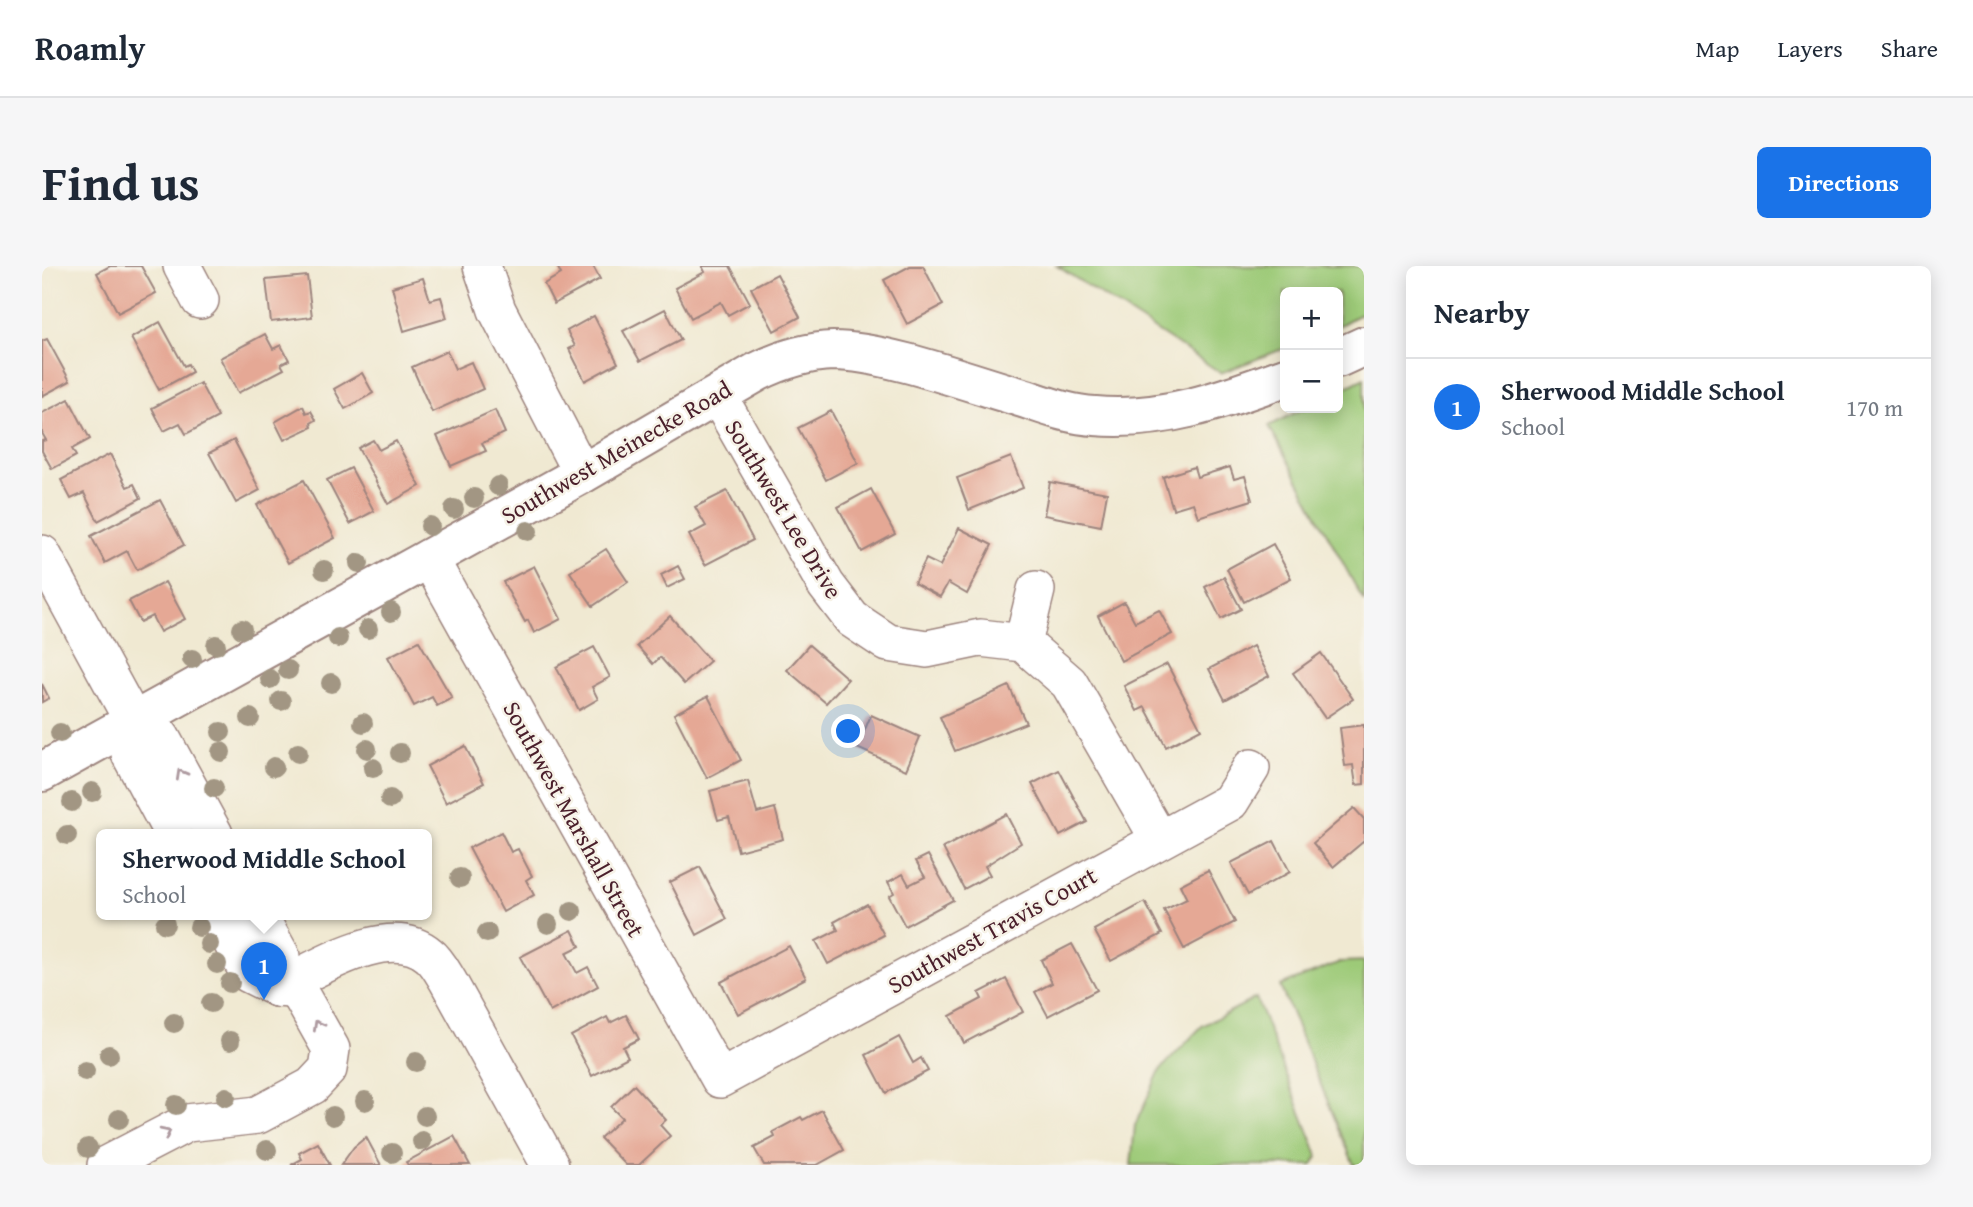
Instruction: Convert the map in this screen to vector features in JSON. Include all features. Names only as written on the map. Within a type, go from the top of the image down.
[{"type":"main road","points":[[1343,356],[1364,346]]},
{"type":"main road","name":"Southwest Meinecke Road","points":[[42,772],[582,474],[774,364],[799,355],[834,351],[878,357],[1072,413],[1093,416],[1148,417],[1237,395],[1280,379]]},
{"type":"street","points":[[182,266],[200,300]]},
{"type":"street","points":[[482,266],[502,321],[582,474]]},
{"type":"street","name":"Southwest Lee Drive","points":[[718,397],[826,585],[852,619],[888,643],[927,649],[980,638],[1023,643]]},
{"type":"street","points":[[42,554],[133,721],[161,737],[211,829]]},
{"type":"street","name":"Southwest Marshall Street","points":[[429,558],[720,1079]]},
{"type":"street","points":[[1036,590],[1023,643],[1069,683],[1159,839]]},
{"type":"street","points":[[133,721],[130,754],[170,829]]},
{"type":"street","name":"Southwest Travis Court","points":[[720,1079],[1230,802],[1251,768]]},
{"type":"street","points":[[106,1165],[187,1123],[258,1115],[321,1080],[331,1058],[325,1037],[300,994],[290,989],[277,988],[249,974],[220,920]]},
{"type":"street","points":[[261,920],[281,956],[277,988]]},
{"type":"street","points":[[277,988],[379,942],[411,944],[430,955],[448,981],[550,1165]]},
{"type":"green space","points":[[1057,266],[1364,266],[1364,312],[1343,323],[1343,287],[1280,287],[1280,350],[1221,373]]},
{"type":"green space","points":[[1364,378],[1364,602],[1269,426],[1295,413],[1343,413],[1343,388]]},
{"type":"green space","points":[[1364,961],[1364,1165],[1354,1165],[1280,986],[1340,962]]},
{"type":"green space","points":[[1256,998],[1318,1156],[1313,1165],[1131,1165],[1135,1125],[1160,1070],[1202,1026]]},
{"type":"building","points":[[110,266],[141,266],[156,293],[118,313],[97,273]]},
{"type":"building","points":[[557,266],[593,266],[600,279],[554,304],[544,284],[561,274]]},
{"type":"building","points":[[702,266],[730,266],[750,303],[728,315],[721,302],[691,318],[675,288],[705,272]]},
{"type":"building","points":[[910,266],[923,266],[943,305],[907,324],[884,280]]},
{"type":"building","points":[[777,274],[800,317],[774,331],[751,288]]},
{"type":"building","points":[[307,276],[312,317],[271,322],[266,280]]},
{"type":"building","points":[[423,278],[430,300],[441,297],[447,318],[404,331],[392,287]]},
{"type":"building","points":[[665,309],[681,340],[640,361],[623,331]]},
{"type":"building","points":[[594,316],[618,363],[585,381],[569,349],[575,346],[567,331]]},
{"type":"building","points":[[160,322],[184,366],[188,364],[192,372],[159,390],[131,338]]},
{"type":"building","points":[[265,334],[273,349],[281,345],[289,360],[281,364],[284,369],[238,393],[220,358]]},
{"type":"building","points":[[47,339],[70,381],[42,396],[42,341]]},
{"type":"building","points":[[447,351],[455,369],[471,362],[483,389],[432,412],[412,367]]},
{"type":"building","points":[[362,373],[373,393],[345,409],[334,389]]},
{"type":"building","points":[[200,383],[218,417],[186,434],[180,423],[164,431],[152,408]]},
{"type":"building","points":[[69,399],[90,439],[72,449],[76,456],[52,469],[42,451],[42,441],[46,440],[42,433],[42,413]]},
{"type":"building","points":[[303,406],[306,413],[311,411],[316,420],[311,423],[312,427],[284,440],[275,422]]},
{"type":"building","points":[[495,410],[505,433],[482,443],[486,451],[451,466],[437,436]]},
{"type":"building","points":[[831,411],[858,463],[826,480],[798,428]]},
{"type":"building","points":[[234,440],[260,490],[236,503],[209,453]]},
{"type":"building","points":[[373,440],[379,450],[396,441],[420,486],[388,504],[358,448]]},
{"type":"building","points":[[110,454],[127,487],[134,484],[141,498],[98,521],[84,493],[71,499],[61,480]]},
{"type":"building","points":[[1011,457],[1023,488],[969,510],[957,478]]},
{"type":"building","points":[[1194,467],[1197,477],[1230,467],[1234,479],[1245,476],[1252,500],[1198,517],[1193,503],[1173,509],[1163,477]]},
{"type":"building","points":[[351,468],[374,511],[350,524],[327,480]]},
{"type":"building","points":[[304,480],[335,538],[288,563],[257,505]]},
{"type":"building","points":[[1050,482],[1107,493],[1101,526],[1044,515]]},
{"type":"building","points":[[871,489],[895,534],[862,552],[838,507]]},
{"type":"building","points":[[727,491],[753,540],[705,565],[689,535],[706,526],[695,507]]},
{"type":"building","points":[[160,500],[184,545],[137,570],[127,551],[105,563],[91,536]]},
{"type":"building","points":[[959,528],[992,545],[967,594],[948,583],[940,597],[914,583],[926,559],[940,566]]},
{"type":"building","points":[[1273,544],[1291,578],[1244,602],[1227,569]]},
{"type":"building","points":[[606,549],[628,582],[593,606],[570,572]]},
{"type":"building","points":[[534,566],[561,619],[534,633],[503,582]]},
{"type":"building","points":[[678,566],[685,579],[667,588],[661,575]]},
{"type":"building","points":[[1224,577],[1241,609],[1221,619],[1205,587]]},
{"type":"building","points":[[165,582],[185,619],[160,632],[152,616],[140,622],[129,601]]},
{"type":"building","points":[[1124,602],[1135,622],[1159,610],[1172,634],[1121,661],[1098,616]]},
{"type":"building","points":[[670,616],[710,661],[684,684],[660,657],[653,664],[637,646]]},
{"type":"building","points":[[419,641],[452,698],[437,706],[432,697],[414,706],[388,657]]},
{"type":"building","points":[[809,645],[848,679],[826,703],[787,670]]},
{"type":"building","points":[[1253,646],[1269,676],[1225,700],[1209,669]]},
{"type":"building","points":[[594,647],[610,677],[592,687],[598,699],[579,710],[556,667]]},
{"type":"building","points":[[1321,653],[1353,699],[1325,718],[1293,673]]},
{"type":"building","points":[[1167,664],[1201,729],[1166,747],[1145,707],[1137,711],[1124,686]]},
{"type":"building","points":[[42,684],[49,698],[42,702]]},
{"type":"building","points":[[1009,686],[1026,723],[955,751],[940,717]]},
{"type":"building","points":[[708,696],[741,760],[707,778],[674,714]]},
{"type":"building","points":[[871,715],[920,737],[906,770],[857,748]]},
{"type":"building","points":[[1364,725],[1364,784],[1356,785],[1353,765],[1345,766],[1340,728]]},
{"type":"building","points":[[465,746],[484,783],[446,803],[427,766]]},
{"type":"building","points":[[1059,770],[1087,822],[1060,836],[1032,784]]},
{"type":"building","points":[[748,781],[757,813],[775,808],[783,839],[738,851],[729,817],[718,820],[710,791]]},
{"type":"building","points":[[1354,808],[1364,819],[1364,841],[1333,867],[1313,843]]},
{"type":"building","points":[[1006,814],[1021,843],[985,866],[990,875],[964,889],[943,848]]},
{"type":"building","points":[[501,832],[511,852],[518,849],[532,876],[526,880],[534,895],[503,912],[469,848]]},
{"type":"building","points":[[1274,841],[1290,872],[1248,895],[1231,863]]},
{"type":"building","points":[[928,855],[953,900],[905,926],[889,896],[894,893],[888,882],[903,874],[909,885],[925,877],[916,861]]},
{"type":"building","points":[[700,867],[727,919],[697,935],[670,882]]},
{"type":"building","points":[[1208,870],[1235,922],[1184,949],[1164,910],[1187,899],[1180,885]]},
{"type":"building","points":[[1145,902],[1162,934],[1111,961],[1094,930]]},
{"type":"building","points":[[867,904],[884,935],[828,964],[816,941],[838,930],[834,922]]},
{"type":"building","points":[[572,930],[580,946],[566,953],[577,973],[588,967],[598,986],[550,1012],[520,957]]},
{"type":"building","points":[[1072,944],[1097,990],[1048,1016],[1035,992],[1052,983],[1041,960]]},
{"type":"building","points":[[789,946],[806,978],[738,1014],[721,982]]},
{"type":"building","points":[[1006,979],[1023,1012],[964,1043],[950,1016],[982,999],[979,993]]},
{"type":"building","points":[[626,1015],[639,1039],[623,1047],[628,1057],[592,1076],[571,1036],[607,1017],[610,1023]]},
{"type":"building","points":[[899,1037],[913,1063],[921,1058],[928,1071],[886,1093],[866,1055]]},
{"type":"building","points":[[634,1085],[666,1120],[660,1125],[670,1136],[639,1165],[626,1165],[600,1138],[622,1118],[611,1107]]},
{"type":"building","points":[[822,1110],[844,1150],[817,1165],[764,1165],[754,1148],[775,1137],[773,1132],[801,1117],[803,1120]]},
{"type":"building","points":[[454,1136],[470,1165],[408,1165],[406,1162]]},
{"type":"building","points":[[366,1137],[381,1165],[341,1165],[354,1147]]},
{"type":"building","points":[[318,1143],[330,1165],[291,1165],[302,1159],[299,1153]]},
{"type":"place","name":"Sherwood Middle School","points":[[264,1000]]}]
